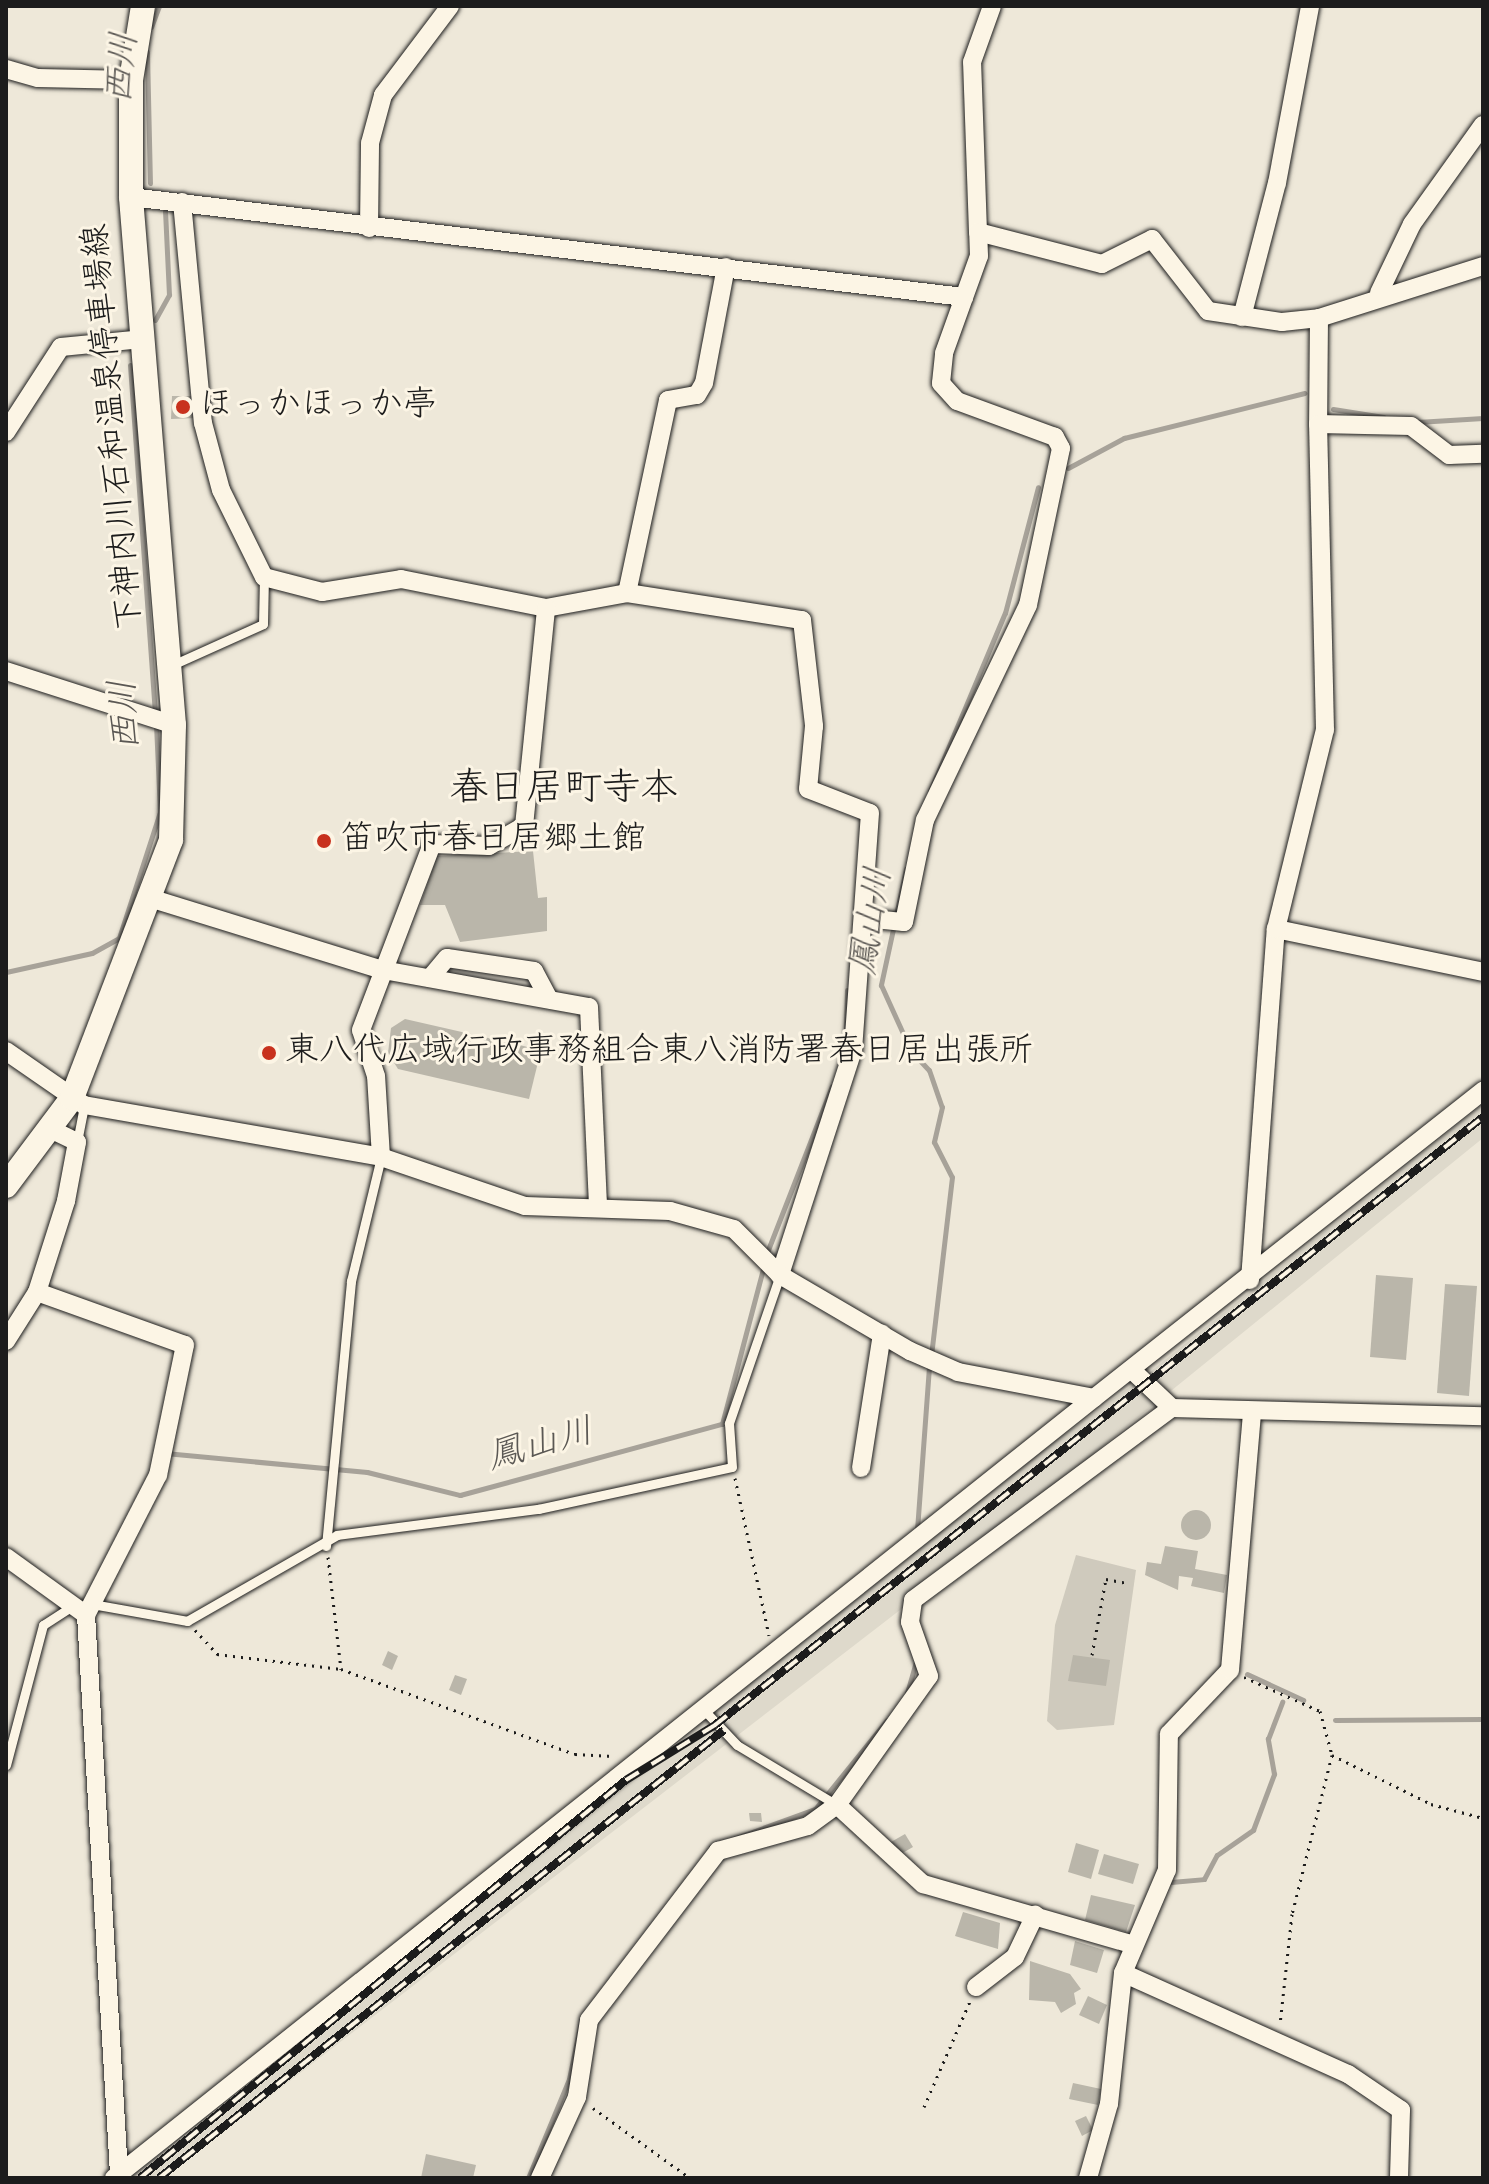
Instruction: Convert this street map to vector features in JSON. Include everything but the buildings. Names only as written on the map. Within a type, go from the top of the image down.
[{"type":"main road","name":"下神内川石和温泉停車場線","points":[[6,1186],[50,1129],[78,1102],[153,899],[171,840],[169,667],[131,197],[131,80],[143,6]]},
{"type":"street","points":[[369,228],[370,143],[383,95],[450,6]]},
{"type":"street","points":[[871,919],[901,921],[925,820],[1028,605],[1061,448],[1055,437],[957,401],[941,383],[978,232],[972,62],[992,6]]},
{"type":"street","points":[[1242,317],[1277,183],[1310,6]]},
{"type":"street","points":[[6,69],[38,78],[131,80]]},
{"type":"street","points":[[1379,293],[1412,224],[1483,125]]},
{"type":"street","points":[[131,197],[369,228],[964,297]]},
{"type":"street","points":[[182,202],[203,423],[221,490],[264,577],[322,592],[401,579],[546,608],[627,593],[802,620],[814,726],[808,789],[870,813],[871,919],[853,1050],[780,1275]]},
{"type":"street","points":[[978,232],[1102,264],[1152,239],[1198,304],[1242,317],[1319,318],[1379,293],[1483,266]]},
{"type":"street","points":[[627,593],[668,400],[697,395],[704,383],[726,267]]},
{"type":"street","points":[[1250,1280],[1276,929],[1325,730],[1318,424],[1319,318]]},
{"type":"street","points":[[6,432],[61,347],[142,339]]},
{"type":"street","points":[[1318,424],[1411,426],[1449,455],[1483,454]]},
{"type":"street","points":[[381,1157],[376,1076],[361,1030],[432,844],[489,846],[524,826],[546,608]]},
{"type":"street","points":[[6,671],[171,724]]},
{"type":"street","points":[[153,899],[383,970],[589,1007],[598,1205]]},
{"type":"street","points":[[1276,929],[1483,972]]},
{"type":"street","points":[[6,1051],[78,1102],[381,1157],[525,1206],[598,1205],[670,1211],[734,1229],[780,1275],[882,1334],[958,1372],[1094,1398]]},
{"type":"street","points":[[116,2176],[1094,1398],[1135,1373],[1483,1091]]},
{"type":"street","points":[[6,1341],[37,1292],[77,1142],[50,1129]]},
{"type":"street","points":[[37,1292],[185,1345],[158,1475],[83,1608],[116,2176]]},
{"type":"street","points":[[861,1468],[882,1334]]},
{"type":"street","points":[[1135,1373],[1167,1405],[1252,1413],[1483,1416]]},
{"type":"street","points":[[540,2178],[577,2097],[589,2020],[718,1851],[808,1826],[837,1805],[929,1676],[910,1622],[913,1600],[1167,1405]]},
{"type":"street","points":[[1088,2178],[1109,2104],[1123,1973],[1131,1944],[1167,1870],[1169,1734],[1230,1670],[1252,1413]]},
{"type":"street","points":[[6,1557],[83,1608]]},
{"type":"street","points":[[837,1805],[923,1884],[1131,1944]]},
{"type":"street","points":[[976,1987],[1015,1957],[1035,1915]]},
{"type":"street","points":[[1123,1973],[1277,2045],[1348,2074],[1401,2110],[1399,2178]]},
{"type":"lane","points":[[169,667],[263,624],[264,577]]},
{"type":"lane","points":[[77,1142],[78,1102]]},
{"type":"lane","points":[[326,1546],[351,1281],[381,1157]]},
{"type":"lane","points":[[6,1765],[43,1625],[83,1608],[187,1621],[326,1546],[366,1528],[538,1509],[732,1467],[729,1423],[780,1275]]},
{"type":"lane","points":[[704,1710],[737,1745],[837,1805]]},
{"type":"path","points":[[732,1467],[773,1655]]},
{"type":"path","points":[[326,1546],[341,1669]]},
{"type":"path","points":[[1092,1655],[1106,1579],[1126,1583]]},
{"type":"path","points":[[187,1621],[217,1654],[341,1669],[575,1754],[641,1758]]},
{"type":"path","points":[[1230,1670],[1320,1711],[1332,1755],[1292,1914],[1277,2045]]},
{"type":"path","points":[[1332,1755],[1431,1804],[1483,1818]]},
{"type":"path","points":[[924,2107],[976,1987]]},
{"type":"path","points":[[577,2097],[690,2178]]},
{"type":"shaded area","points":[[1483,1104],[1483,1138],[913,1600],[164,2178],[127,2178],[924,1537],[1150,1372]]},
{"type":"shaded area","points":[[1076,1555],[1136,1570],[1114,1725],[1057,1730],[1047,1721],[1055,1625]]},
{"type":"waterway","name":"西川","points":[[151,27],[159,6]]},
{"type":"waterway","name":"西川","points":[[147,52],[150,183]]},
{"type":"waterway","name":"西川","points":[[155,320],[169,295],[165,211]]},
{"type":"waterway","name":"西川","points":[[130,365],[155,715]]},
{"type":"waterway","name":"鳳山川","points":[[1068,468],[1124,438],[1304,393]]},
{"type":"waterway","name":"鳳山川","points":[[1333,409],[1383,417]]},
{"type":"waterway","name":"鳳山川","points":[[1417,422],[1483,418]]},
{"type":"waterway","name":"鳳山川","points":[[930,791],[1005,613],[1038,487]]},
{"type":"waterway","name":"西川","points":[[6,972],[92,953],[119,938],[160,812],[156,725]]},
{"type":"waterway","name":"鳳山川","points":[[906,869],[881,985],[911,1051],[929,1070],[942,1107],[934,1142],[952,1177],[931,1355]]},
{"type":"waterway","name":"鳳山川","points":[[846,1030],[847,990]]},
{"type":"waterway","name":"鳳山川","points":[[766,1255],[832,1086]]},
{"type":"waterway","name":"鳳山川","points":[[165,1453],[367,1472],[460,1495],[722,1424],[764,1265]]},
{"type":"waterway","name":"鳳山川","points":[[917,1530],[929,1365]]},
{"type":"waterway","name":"鳳山川","points":[[907,1693],[916,1661]]},
{"type":"waterway","points":[[1247,1674],[1303,1700]]},
{"type":"waterway","points":[[1171,1882],[1204,1879],[1217,1855],[1253,1830],[1274,1774],[1268,1739],[1282,1702]]},
{"type":"waterway","points":[[1335,1720],[1483,1719]]},
{"type":"waterway","name":"鳳山川","points":[[711,1847],[815,1809],[887,1720]]},
{"type":"waterway","name":"鳳山川","points":[[528,2178],[569,2079],[582,2017]]},
{"type":"railway","points":[[140,2178],[626,1780],[715,1725],[1483,1117]]},
{"type":"railway","points":[[159,2178],[724,1730]]},
{"type":"place","name":"ほっかほっか亭","points":[[183,407]]},
{"type":"place","name":"笛吹市春日居郷土館","points":[[324,841]]},
{"type":"place","name":"東八代広域行政事務組合東八消防署春日居出張所","points":[[269,1053]]},
{"type":"district","name":"春日居町寺本","points":[[564,791]]}]
